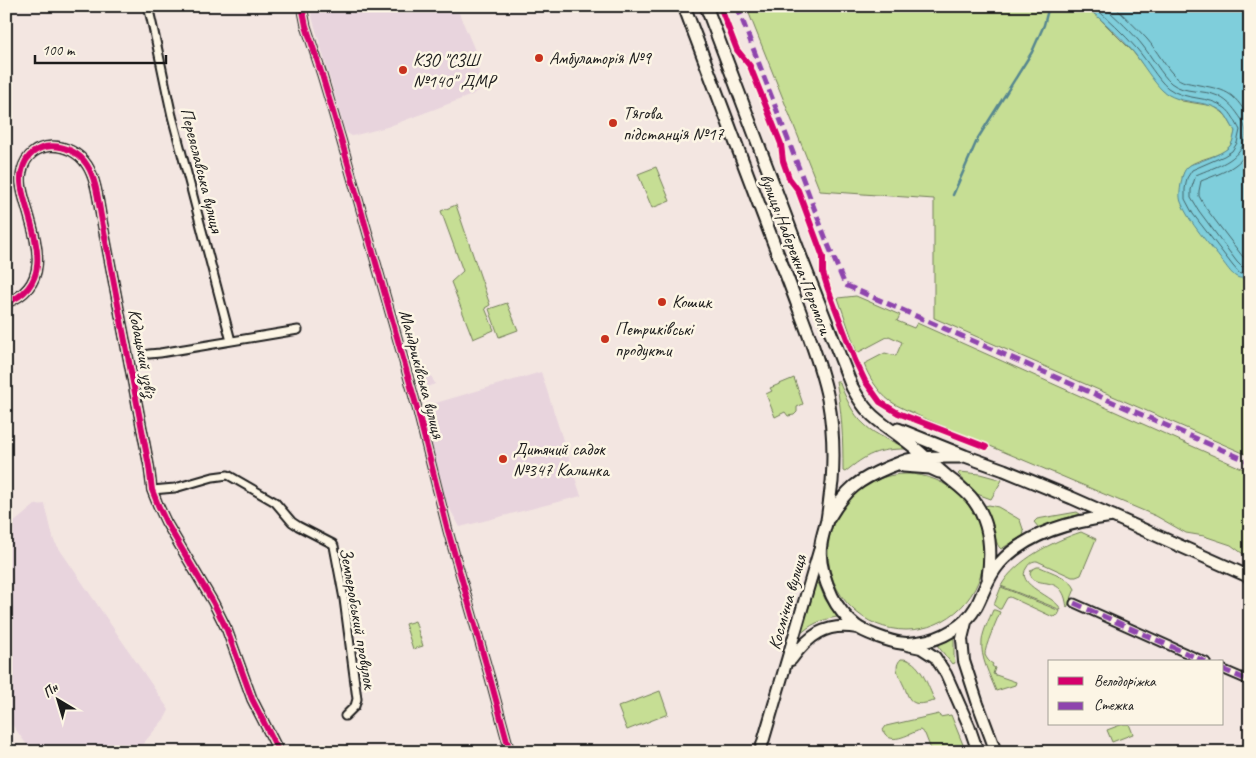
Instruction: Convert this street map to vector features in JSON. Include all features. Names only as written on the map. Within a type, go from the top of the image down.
[{"type":"main road","name":"вулиця Набережна Перемоги","points":[[684,6],[820,369],[828,400],[833,445],[832,479],[826,522],[820,546],[826,582],[833,599],[844,614],[857,628],[902,643],[938,638],[955,629],[975,609],[987,581],[1008,554],[1034,538],[1071,523],[1113,516]]},
{"type":"main road","name":"вулиця Набережна Перемоги","points":[[706,6],[852,387],[870,414],[911,444],[974,500],[985,524],[990,543],[991,561],[987,581]]},
{"type":"main road","name":"вулиця Набережна Перемоги","points":[[883,423],[1004,470],[1250,577]]},
{"type":"main road","name":"вулиця Набережна Перемоги","points":[[826,522],[838,502],[849,490],[866,477],[906,460],[965,456]]},
{"type":"main road","name":"вулиця Набережна Перемоги","points":[[884,469],[905,466],[930,468],[945,474]]},
{"type":"main road","name":"Космічна вулиця","points":[[760,752],[820,546]]},
{"type":"main road","points":[[967,618],[962,639],[964,661],[974,695],[996,752]]},
{"type":"main road","name":"Космічна вулиця","points":[[786,666],[800,646],[824,630],[837,627],[857,628]]},
{"type":"main road","points":[[902,643],[921,648],[936,657],[950,682],[978,752]]},
{"type":"street","name":"Переяславська вулиця","points":[[148,6],[170,108],[231,340]]},
{"type":"street","name":"Мандриківська вулиця","points":[[302,6],[306,26],[341,139],[417,408],[448,531],[510,752]]},
{"type":"street","name":"Кодацький узвіз","points":[[6,303],[23,294],[34,279],[37,270],[37,244],[21,182],[22,171],[26,161],[33,153],[42,148],[52,146],[72,150],[88,165],[92,177],[144,437],[152,490],[166,522],[224,623],[252,699],[279,752]]},
{"type":"street","points":[[149,354],[298,330]]},
{"type":"street","name":"Землеробський провулок","points":[[152,490],[175,488],[213,477],[228,475],[275,502],[292,522],[334,546],[345,608],[357,699],[355,706],[345,716]]},
{"type":"street","points":[[1074,604],[1201,660]]},
{"type":"street","points":[[1224,670],[1250,681]]},
{"type":"shaded area","name":"КЗО \"СЗШ №140\" ДМР","points":[[309,6],[456,6],[476,53],[481,87],[472,95],[387,127],[352,136],[344,128]]},
{"type":"shaded area","points":[[428,369],[435,384],[426,387],[419,373]]},
{"type":"shaded area","name":"Дитячий садок №347 Калинка","points":[[541,372],[581,496],[460,527],[447,504],[427,423],[429,405]]},
{"type":"shaded area","points":[[45,504],[54,541],[169,710],[165,718],[136,752],[32,752],[6,716],[6,529],[35,505]]},
{"type":"green space","points":[[746,6],[1085,6],[1133,52],[1163,91],[1182,101],[1213,106],[1222,112],[1235,131],[1231,144],[1220,153],[1193,163],[1182,177],[1244,279],[1250,275],[1250,456],[934,318],[934,199],[820,191]]},
{"type":"green space","points":[[656,167],[670,201],[652,208],[638,174]]},
{"type":"green space","points":[[456,205],[490,305],[485,308],[494,330],[473,339],[451,282],[463,271],[441,211]]},
{"type":"green space","points":[[856,296],[900,315],[897,321],[914,328],[917,323],[1250,472],[1250,559],[1231,545],[1204,536],[1186,533],[1156,516],[919,416],[893,403],[878,389],[864,364],[885,353],[896,356],[902,342],[889,336],[857,353],[838,298]]},
{"type":"green space","points":[[507,303],[518,330],[499,337],[489,309]]},
{"type":"green space","points":[[794,378],[803,404],[797,407],[797,412],[794,415],[788,416],[785,412],[775,417],[766,394],[772,391],[770,388]]},
{"type":"green space","points":[[836,381],[839,381],[849,404],[860,421],[869,429],[906,449],[887,450],[873,454],[845,472],[843,471],[842,426]]},
{"type":"green space","points":[[960,472],[980,474],[1002,480],[991,499],[977,494],[958,474]]},
{"type":"green space","points":[[898,474],[914,474],[929,477],[943,483],[966,502],[975,515],[981,529],[984,552],[983,567],[975,589],[956,612],[943,621],[929,627],[914,630],[898,630],[883,627],[869,621],[846,602],[837,589],[831,575],[828,560],[828,544],[831,529],[837,515],[856,492],[869,483],[883,477]]},
{"type":"green space","points":[[985,506],[998,507],[1020,520],[1024,532],[1023,536],[1001,549],[996,541],[992,523]]},
{"type":"green space","points":[[1077,512],[1080,514],[1039,528],[1034,522],[1037,519]]},
{"type":"green space","points":[[1081,532],[1096,539],[1081,575],[1072,577],[1037,561],[1029,564],[1024,574],[1026,580],[1031,585],[1058,605],[1061,610],[1001,586],[1007,577],[1025,560],[1048,546]]},
{"type":"green space","points":[[1037,567],[1060,576],[1073,585],[1075,589],[1067,608],[1064,595],[1057,586],[1032,578],[1031,570]]},
{"type":"green space","points":[[814,577],[837,617],[816,623],[798,636]]},
{"type":"green space","points":[[1001,587],[1060,611],[1058,615],[1053,617],[1010,597],[1007,598],[1001,609],[999,609],[994,605]]},
{"type":"green space","points":[[993,610],[1000,612],[985,655],[995,668],[993,674],[1016,682],[1015,685],[996,691],[982,654],[982,641],[986,625]]},
{"type":"green space","points":[[415,621],[423,646],[413,649],[405,624]]},
{"type":"green space","points":[[952,638],[954,639],[955,663],[952,664],[937,645]]},
{"type":"green space","points":[[901,659],[908,660],[918,668],[935,701],[920,704],[910,700],[898,671],[897,665]]},
{"type":"green space","points":[[660,691],[668,714],[627,730],[618,707]]},
{"type":"green space","points":[[939,714],[940,717],[951,715],[966,752],[932,752],[925,734],[920,730],[894,739],[886,735],[883,730],[886,726]]},
{"type":"green space","points":[[1118,726],[1130,726],[1133,734],[1112,742],[1107,730]]},
{"type":"water","points":[[1085,6],[1250,6],[1250,275],[1241,278],[1232,273],[1194,226],[1180,198],[1182,177],[1187,168],[1192,164],[1219,154],[1231,144],[1235,131],[1228,119],[1223,112],[1216,108],[1176,98],[1162,90],[1130,48]]},
{"type":"waterway","points":[[953,195],[978,138],[1032,52],[1044,25],[1049,6]]},
{"type":"marked path","points":[[737,6],[845,285],[1250,462]]},
{"type":"marked path","points":[[1074,603],[1202,660]]},
{"type":"marked path","points":[[1224,670],[1250,681]]},
{"type":"cycle path","points":[[302,6],[306,26],[341,139],[417,408],[448,531],[510,752]]},
{"type":"cycle path","points":[[720,6],[737,50],[750,66],[781,144],[783,161],[789,178],[798,190],[823,257],[823,273],[828,289],[865,381],[880,402],[898,413],[986,447]]},
{"type":"cycle path","points":[[6,303],[21,295],[30,285],[36,274],[36,247],[21,184],[22,171],[26,160],[41,148],[61,147],[80,157],[93,176],[152,490],[166,522],[213,602],[227,630],[252,699],[279,752]]},
{"type":"place","name":"Амбулаторія №9","points":[[539,58]]},
{"type":"place","name":"КЗО \"СЗШ №140\" ДМР","points":[[403,70]]},
{"type":"place","name":"Тягова пiдстанцiя №17","points":[[613,123]]},
{"type":"place","name":"Кошик","points":[[662,302]]},
{"type":"place","name":"Петриківські продукти","points":[[605,339]]},
{"type":"place","name":"Дитячий садок №347 Калинка","points":[[503,459]]}]
